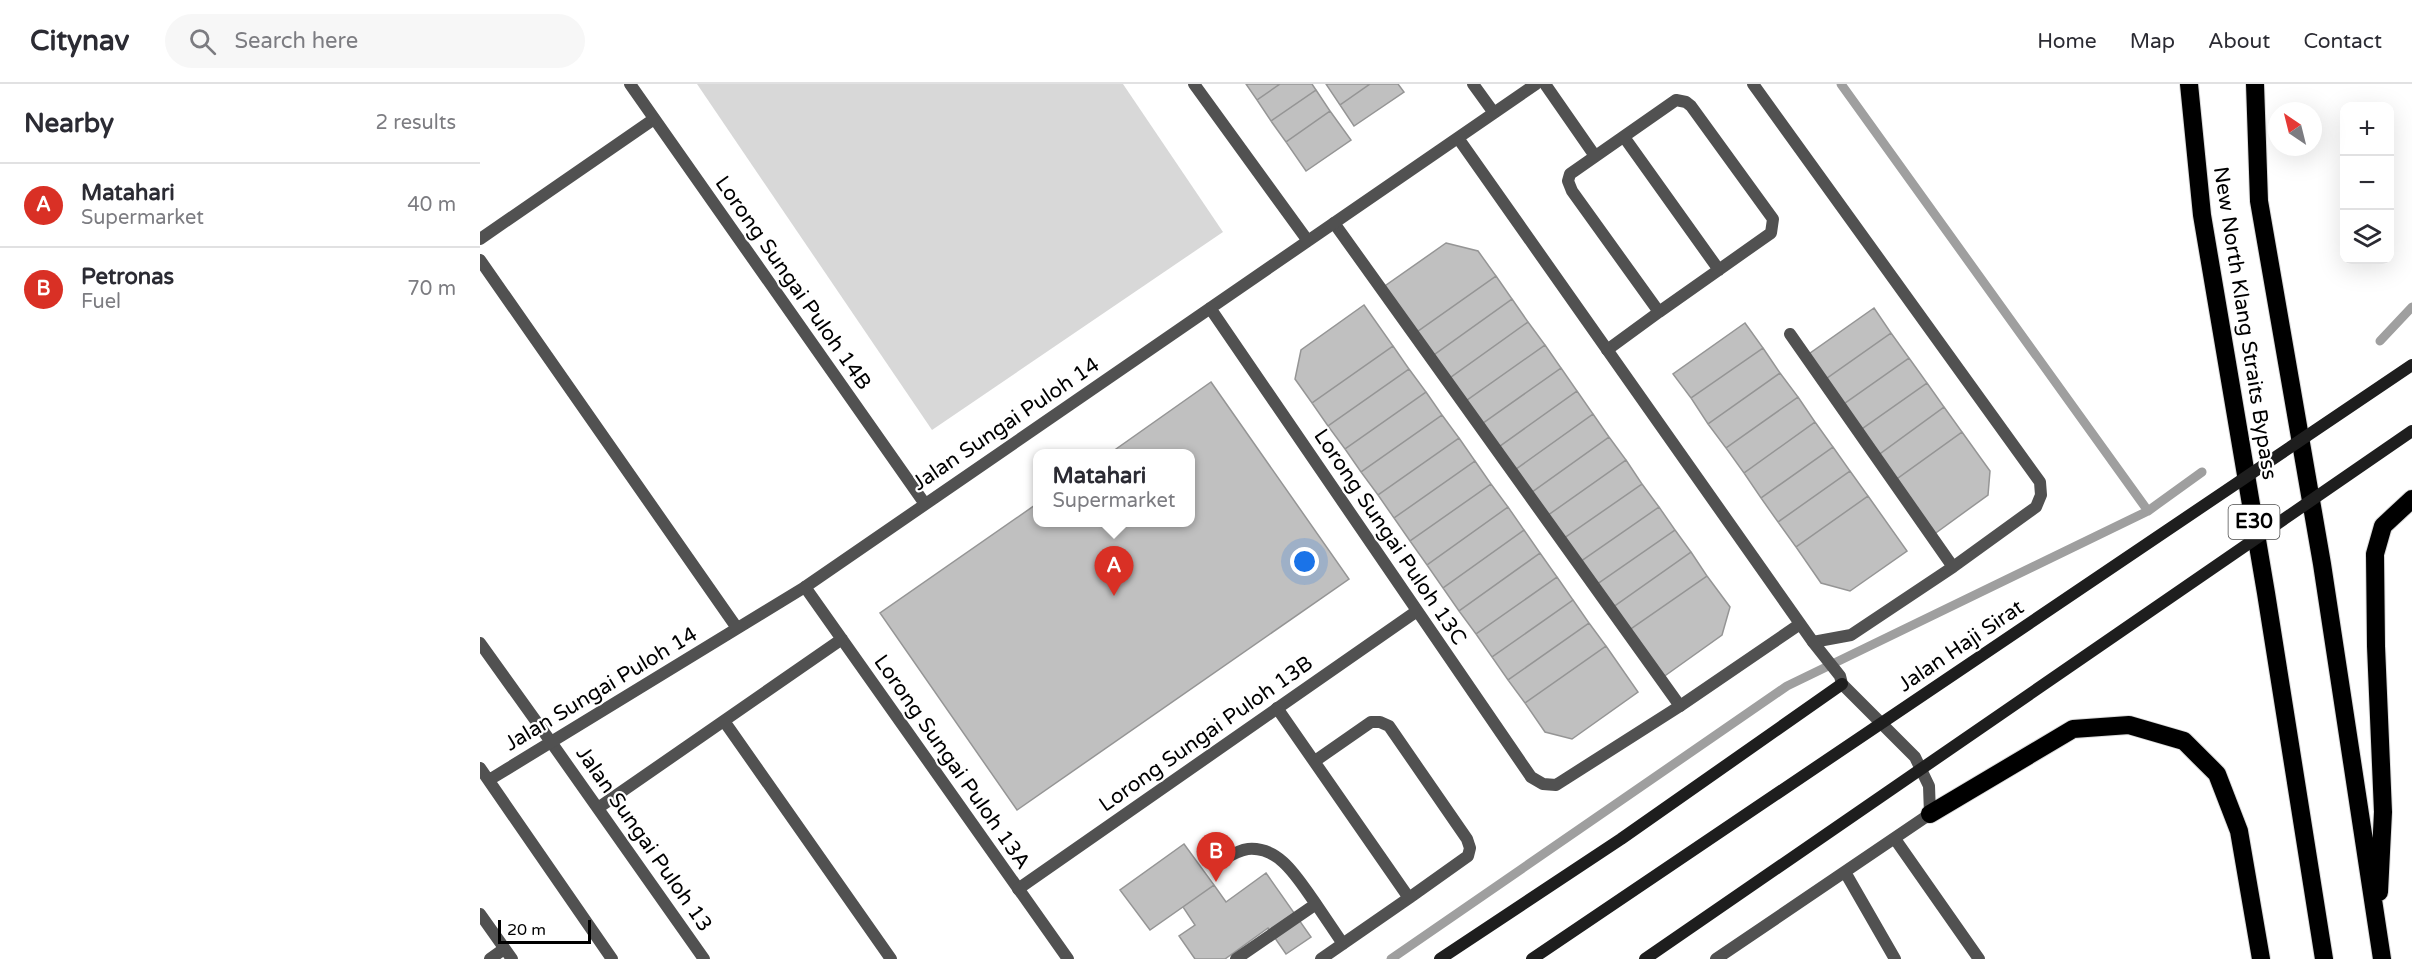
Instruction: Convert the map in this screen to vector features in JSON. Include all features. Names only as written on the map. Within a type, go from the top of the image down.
[{"type":"highway","name":"New North Klang Straits Bypass","points":[[2189,84],[2202,215],[2266,593],[2324,959]]},
{"type":"highway","name":"New North Klang Straits Bypass","points":[[2256,84],[2259,201],[2322,564],[2382,959]]},
{"type":"highway","points":[[2378,930],[2384,812],[2376,646],[2375,554],[2384,526],[2412,499]]},
{"type":"highway","points":[[1930,814],[2073,729],[2129,725],[2184,741],[2217,774],[2239,831],[2261,959]]},
{"type":"highway","points":[[2318,919],[2319,959]]},
{"type":"main road","name":"Jalan Haji Sirat","points":[[1532,959],[2412,364]]},
{"type":"main road","points":[[1645,959],[2412,431]]},
{"type":"main road","points":[[1440,959],[1621,839],[1841,680]]},
{"type":"street","name":"Lorong Sungai Puloh 14B","points":[[630,84],[925,504]]},
{"type":"street","points":[[1194,84],[1308,241]]},
{"type":"street","points":[[1473,84],[1494,113]]},
{"type":"street","name":"Jalan Sungai Puloh 14","points":[[489,780],[805,587],[1536,84]]},
{"type":"street","points":[[1545,84],[1595,156]]},
{"type":"street","points":[[1753,84],[2040,482],[2041,495],[2036,507],[1953,567],[1851,635],[1816,646]]},
{"type":"street","points":[[1607,350],[1771,233],[1773,219],[1686,102],[1676,100],[1570,174],[1568,181],[1572,191],[1659,312]]},
{"type":"street","points":[[480,239],[654,119]]},
{"type":"street","points":[[1624,137],[1719,270]]},
{"type":"street","points":[[1458,138],[1800,624],[1841,680],[1915,757],[1929,786],[1930,814],[1845,872],[1735,953],[1716,959]]},
{"type":"street","points":[[1334,223],[1680,706],[1800,624]]},
{"type":"street","points":[[480,260],[737,628]]},
{"type":"street","name":"Lorong Sungai Puloh 13C","points":[[1210,308],[1531,777],[1543,784],[1556,785],[1680,706]]},
{"type":"street","points":[[1790,334],[1953,567]]},
{"type":"street","name":"Lorong Sungai Puloh 13A","points":[[805,587],[1068,959]]},
{"type":"street","name":"Lorong Sungai Puloh 13B","points":[[1018,889],[1417,611]]},
{"type":"street","points":[[598,808],[842,639]]},
{"type":"street","name":"Jalan Sungai Puloh 13","points":[[480,643],[704,959]]},
{"type":"street","points":[[1277,708],[1409,898]]},
{"type":"street","points":[[724,721],[891,959]]},
{"type":"street","points":[[1315,761],[1371,722],[1380,722],[1389,726],[1467,839],[1470,848],[1468,856],[1321,959]]},
{"type":"street","points":[[480,768],[612,959]]},
{"type":"street","points":[[1895,838],[1979,959]]},
{"type":"street","points":[[1217,863],[1247,849],[1270,852],[1288,867],[1342,944]]},
{"type":"street","points":[[1845,872],[1895,959]]},
{"type":"street","points":[[1236,959],[1316,904]]},
{"type":"street","points":[[480,914],[508,954],[490,959]]},
{"type":"shaded area","points":[[697,84],[1123,84],[1223,232],[932,430]]},
{"type":"building","points":[[1246,84],[1280,84],[1257,100]]},
{"type":"building","points":[[1280,84],[1312,84],[1316,90],[1271,121],[1257,100]]},
{"type":"building","points":[[1326,84],[1370,84],[1340,105]]},
{"type":"building","points":[[1370,84],[1398,84],[1404,92],[1354,126],[1340,105]]},
{"type":"building","points":[[1316,90],[1330,111],[1286,142],[1271,121]]},
{"type":"building","points":[[1330,111],[1351,140],[1306,171],[1286,142]]},
{"type":"building","points":[[1446,243],[1478,251],[1496,276],[1414,334],[1382,288]]},
{"type":"building","points":[[1496,276],[1512,299],[1431,357],[1414,334]]},
{"type":"building","points":[[1512,299],[1528,322],[1447,380],[1431,357]]},
{"type":"building","points":[[1364,305],[1393,346],[1312,403],[1295,379],[1301,350]]},
{"type":"building","points":[[1874,308],[1891,333],[1823,381],[1806,356]]},
{"type":"building","points":[[1528,322],[1545,345],[1463,403],[1447,380]]},
{"type":"building","points":[[1745,323],[1763,348],[1691,398],[1673,374]]},
{"type":"building","points":[[1891,333],[1909,358],[1841,406],[1823,381]]},
{"type":"building","points":[[1545,345],[1561,368],[1479,426],[1463,403]]},
{"type":"building","points":[[1393,346],[1409,369],[1328,426],[1312,403]]},
{"type":"building","points":[[1763,348],[1780,373],[1708,424],[1691,398]]},
{"type":"building","points":[[1909,358],[1927,383],[1859,431],[1841,406]]},
{"type":"building","points":[[1561,368],[1577,391],[1496,449],[1479,426]]},
{"type":"building","points":[[1409,369],[1426,392],[1345,449],[1328,426]]},
{"type":"building","points":[[1780,373],[1798,397],[1726,448],[1708,424]]},
{"type":"building","points":[[1211,382],[1349,579],[1017,810],[880,613],[1033,506],[1033,527],[1195,527],[1195,449],[1116,449]]},
{"type":"building","points":[[1927,383],[1944,407],[1877,456],[1859,431]]},
{"type":"building","points":[[1577,391],[1593,414],[1512,472],[1496,449]]},
{"type":"building","points":[[1426,392],[1442,415],[1361,472],[1345,449]]},
{"type":"building","points":[[1798,397],[1815,422],[1744,473],[1726,448]]},
{"type":"building","points":[[1944,407],[1962,432],[1894,481],[1877,456]]},
{"type":"building","points":[[1593,414],[1609,437],[1528,495],[1512,472]]},
{"type":"building","points":[[1442,415],[1459,438],[1378,495],[1361,472]]},
{"type":"building","points":[[1815,422],[1833,447],[1761,498],[1744,473]]},
{"type":"building","points":[[1962,432],[1990,471],[1988,495],[1933,535],[1894,481]]},
{"type":"building","points":[[1609,437],[1626,460],[1544,518],[1528,495]]},
{"type":"building","points":[[1459,438],[1475,461],[1394,518],[1378,495]]},
{"type":"building","points":[[1833,447],[1850,471],[1778,522],[1761,498]]},
{"type":"building","points":[[1626,460],[1642,484],[1560,541],[1544,518]]},
{"type":"building","points":[[1475,461],[1491,484],[1410,541],[1394,518]]},
{"type":"building","points":[[1850,471],[1868,496],[1796,547],[1778,522]]},
{"type":"building","points":[[1491,484],[1508,507],[1427,565],[1410,541]]},
{"type":"building","points":[[1642,484],[1659,507],[1577,564],[1560,541]]},
{"type":"building","points":[[1868,496],[1907,551],[1850,591],[1821,583],[1796,547]]},
{"type":"building","points":[[1508,507],[1524,530],[1443,588],[1427,565]]},
{"type":"building","points":[[1659,507],[1675,530],[1593,587],[1577,564]]},
{"type":"building","points":[[1524,530],[1540,553],[1459,611],[1443,588]]},
{"type":"building","points":[[1675,530],[1691,552],[1609,610],[1593,587]]},
{"type":"building","points":[[1691,552],[1707,576],[1625,633],[1609,610]]},
{"type":"building","points":[[1540,553],[1557,577],[1476,634],[1459,611]]},
{"type":"building","points":[[1707,576],[1730,607],[1722,635],[1659,680],[1625,633]]},
{"type":"building","points":[[1557,577],[1573,600],[1492,657],[1476,634]]},
{"type":"building","points":[[1573,600],[1589,623],[1508,680],[1492,657]]},
{"type":"building","points":[[1589,623],[1606,646],[1525,703],[1508,680]]},
{"type":"building","points":[[1606,646],[1638,692],[1572,739],[1545,732],[1525,703]]},
{"type":"building","points":[[1184,844],[1214,885],[1150,930],[1120,890]]},
{"type":"building","points":[[1266,873],[1311,937],[1286,954],[1268,928],[1225,959],[1195,959],[1179,936],[1195,925],[1183,907],[1214,885],[1226,902]]},
{"type":"waterway","points":[[1391,959],[1787,686],[2148,511],[1841,84]]},
{"type":"waterway","points":[[2380,341],[2412,307]]},
{"type":"waterway","points":[[2148,511],[2202,472]]},
{"type":"place","name":"Matahari","points":[[1114,596]]},
{"type":"place","name":"Petronas","points":[[1216,882]]}]
